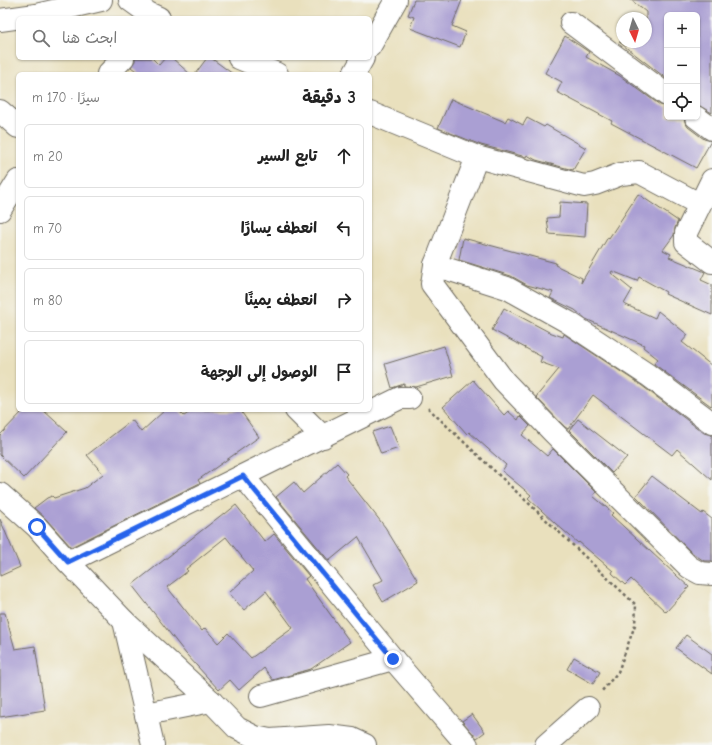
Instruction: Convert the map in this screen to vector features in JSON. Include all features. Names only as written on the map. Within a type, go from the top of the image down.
[{"type":"street","points":[[29,16],[101,0]]},
{"type":"street","points":[[130,0],[155,16]]},
{"type":"street","points":[[372,42],[396,0]]},
{"type":"street","points":[[0,20],[16,18]]},
{"type":"street","points":[[571,23],[664,93]]},
{"type":"street","points":[[110,72],[121,60]]},
{"type":"street","points":[[245,60],[272,72]]},
{"type":"street","points":[[355,72],[362,60]]},
{"type":"street","points":[[0,111],[16,125]]},
{"type":"street","points":[[372,114],[477,157],[584,186],[595,184],[621,174],[639,172],[699,204]]},
{"type":"street","points":[[700,120],[712,129]]},
{"type":"street","points":[[477,157],[435,265],[432,284],[504,381],[552,431],[689,567],[700,573],[712,574]]},
{"type":"street","points":[[712,180],[686,233],[686,242],[712,262]]},
{"type":"street","points":[[0,210],[16,184]]},
{"type":"street","points":[[435,265],[507,288],[568,322],[648,374],[712,423]]},
{"type":"street","points":[[68,562],[400,398],[410,398]]},
{"type":"street","points":[[298,412],[323,437]]},
{"type":"street","points":[[243,476],[393,659],[467,745]]},
{"type":"street","points":[[0,494],[37,527],[124,621],[211,701],[237,728],[255,737],[270,740],[329,736],[352,739],[365,745]]},
{"type":"street","points":[[124,621],[153,745]]},
{"type":"street","points":[[261,696],[393,659]]},
{"type":"street","points":[[146,714],[211,701]]},
{"type":"street","points":[[546,745],[588,708]]},
{"type":"path","points":[[410,398],[426,406],[636,605],[636,625],[618,672],[588,708]]},
{"type":"building","points":[[414,0],[462,0],[452,26],[466,32],[460,47],[410,28],[414,17],[408,15]]},
{"type":"building","points":[[631,0],[712,0],[712,113],[700,106],[700,12],[664,12],[664,77],[627,48],[652,48],[652,12],[646,12]]},
{"type":"building","points":[[565,36],[589,52],[586,57],[620,76],[660,105],[664,106],[664,120],[685,120],[688,127],[704,139],[711,141],[696,168],[611,123],[612,121],[557,92],[562,82],[545,73]]},
{"type":"building","points":[[154,60],[159,65],[163,60],[174,60],[188,72],[137,72],[131,67],[135,61]]},
{"type":"building","points":[[206,60],[214,60],[230,72],[196,72]]},
{"type":"building","points":[[451,99],[505,122],[508,117],[523,125],[527,118],[544,127],[546,125],[586,148],[573,170],[536,160],[527,155],[526,157],[481,145],[438,128]]},
{"type":"building","points":[[638,194],[678,221],[674,235],[663,250],[671,254],[669,257],[705,272],[701,280],[712,285],[712,315],[665,294],[666,292],[639,277],[637,281],[612,271],[611,273],[632,290],[624,304],[655,318],[658,311],[688,335],[682,342],[712,366],[711,406],[654,364],[658,359],[643,347],[644,345],[586,319],[575,310],[550,298],[553,292],[527,285],[511,276],[459,260],[463,238],[556,263],[555,265],[582,278],[581,283],[608,237],[609,238]]},
{"type":"building","points":[[560,202],[587,204],[585,237],[549,234],[547,218],[559,217]]},
{"type":"building","points":[[504,308],[549,332],[563,337],[564,334],[641,385],[704,433],[711,435],[712,480],[677,449],[672,455],[593,395],[568,429],[565,427],[536,397],[559,369],[540,362],[542,357],[492,330]]},
{"type":"building","points":[[444,346],[453,376],[416,387],[404,386],[404,384],[392,388],[385,364]]},
{"type":"building","points":[[473,380],[504,415],[508,411],[518,420],[520,416],[530,426],[522,435],[547,456],[553,449],[596,492],[593,496],[613,513],[611,515],[689,587],[666,612],[631,579],[625,585],[612,573],[613,571],[555,523],[528,498],[531,495],[502,471],[506,465],[469,432],[467,434],[443,407]]},
{"type":"building","points":[[22,412],[45,412],[67,432],[24,478],[0,455],[0,435]]},
{"type":"building","points":[[163,412],[180,412],[184,416],[190,412],[241,412],[259,437],[198,480],[200,483],[71,547],[34,508],[52,496],[54,498],[85,488],[103,474],[87,455],[132,420],[141,432]]},
{"type":"building","points":[[578,419],[627,457],[612,473],[569,430]]},
{"type":"building","points":[[390,426],[399,448],[381,454],[372,432]]},
{"type":"building","points":[[337,463],[347,474],[345,476],[385,527],[418,581],[383,602],[373,585],[383,580],[358,537],[329,561],[276,497],[294,482],[303,493]]},
{"type":"building","points":[[652,476],[702,514],[703,512],[712,519],[712,561],[704,561],[691,552],[636,496]]},
{"type":"building","points":[[236,505],[265,542],[274,534],[309,576],[305,579],[350,642],[311,669],[273,680],[264,668],[239,690],[230,680],[219,690],[186,654],[132,585],[224,513],[225,514]],"holes":[[[226,537],[253,571],[229,593],[244,610],[266,591],[293,628],[251,658],[228,633],[218,643],[205,628],[202,631],[167,587],[188,571],[186,569]]]},
{"type":"building","points":[[0,519],[20,567],[0,576]]},
{"type":"building","points":[[0,613],[5,613],[15,649],[35,646],[45,710],[0,717]]},
{"type":"building","points":[[686,635],[712,654],[712,674],[676,648]]},
{"type":"building","points":[[574,657],[600,672],[593,684],[567,669]]},
{"type":"building","points":[[472,714],[485,732],[477,738],[462,721]]},
{"type":"route","points":[[37,527],[68,562],[243,476],[393,659]]}]
